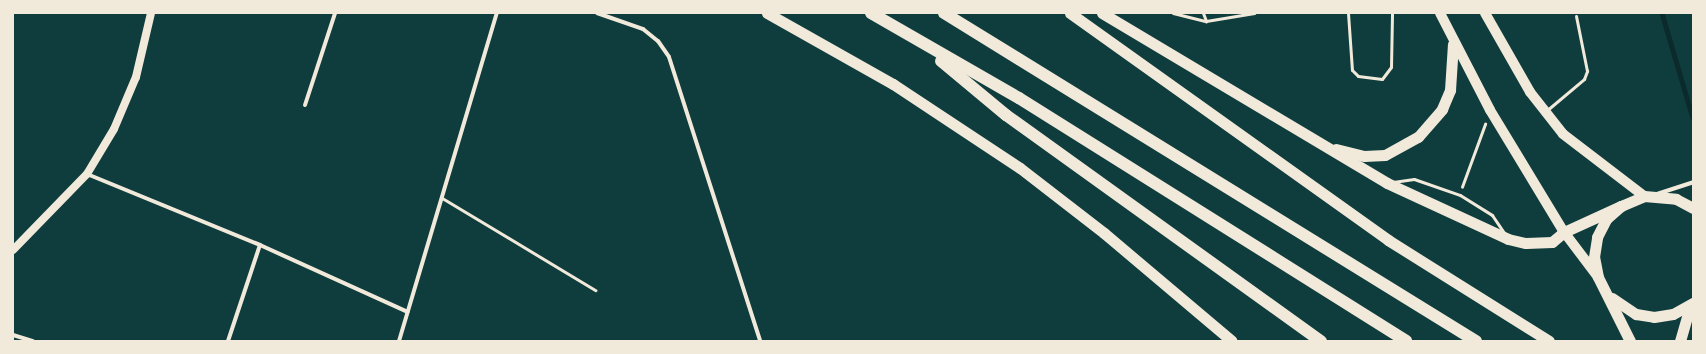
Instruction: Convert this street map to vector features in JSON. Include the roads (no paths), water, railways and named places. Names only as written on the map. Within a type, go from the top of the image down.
[{"type":"highway","points":[[767,13],[894,84],[1020,168],[1104,233],[1232,341]]},
{"type":"highway","points":[[871,13],[915,40],[1019,98],[1406,341]]},
{"type":"highway","points":[[944,13],[1476,341]]},
{"type":"highway","points":[[1070,13],[1388,240],[1549,341]]},
{"type":"highway","points":[[1102,13],[1387,183],[1508,239],[1538,244],[1552,242],[1564,232],[1621,206],[1650,195],[1676,199],[1693,208]]},
{"type":"highway","points":[[915,40],[1006,114],[1321,341]]},
{"type":"highway","points":[[1323,146],[1364,156],[1385,155],[1418,137],[1442,109],[1450,90],[1453,44]]},
{"type":"highway","points":[[1621,206],[1606,220],[1597,237],[1594,257],[1598,276],[1630,341]]},
{"type":"highway","points":[[1606,292],[1619,305],[1648,316],[1673,314],[1692,304]]},
{"type":"highway","points":[[1680,341],[1692,304]]},
{"type":"main road","points":[[13,250],[87,174],[114,129],[136,77],[151,13]]},
{"type":"main road","points":[[1440,13],[1453,44],[1490,110],[1564,232],[1598,276]]},
{"type":"main road","points":[[1485,13],[1545,112],[1579,150],[1650,195]]},
{"type":"street","points":[[305,105],[335,13]]},
{"type":"street","points":[[399,341],[497,13]]},
{"type":"street","points":[[597,13],[643,29],[658,41],[669,57],[760,341]]},
{"type":"street","points":[[87,174],[260,245],[408,312]]},
{"type":"street","points":[[1650,195],[1693,182]]},
{"type":"street","points":[[228,341],[260,245]]},
{"type":"street","points":[[13,335],[33,341]]},
{"type":"lane","points":[[1173,13],[1206,21],[1254,13]]},
{"type":"lane","points":[[1203,13],[1206,21]]},
{"type":"lane","points":[[1348,13],[1352,70],[1358,76],[1382,79],[1392,67],[1392,14],[1397,13]]},
{"type":"lane","points":[[1545,112],[1584,79],[1587,71],[1576,16]]},
{"type":"lane","points":[[1387,183],[1414,179],[1460,195],[1492,215],[1508,239]]},
{"type":"lane","points":[[442,198],[595,290]]},
{"type":"waterway","points":[[1662,13],[1693,118]]}]
